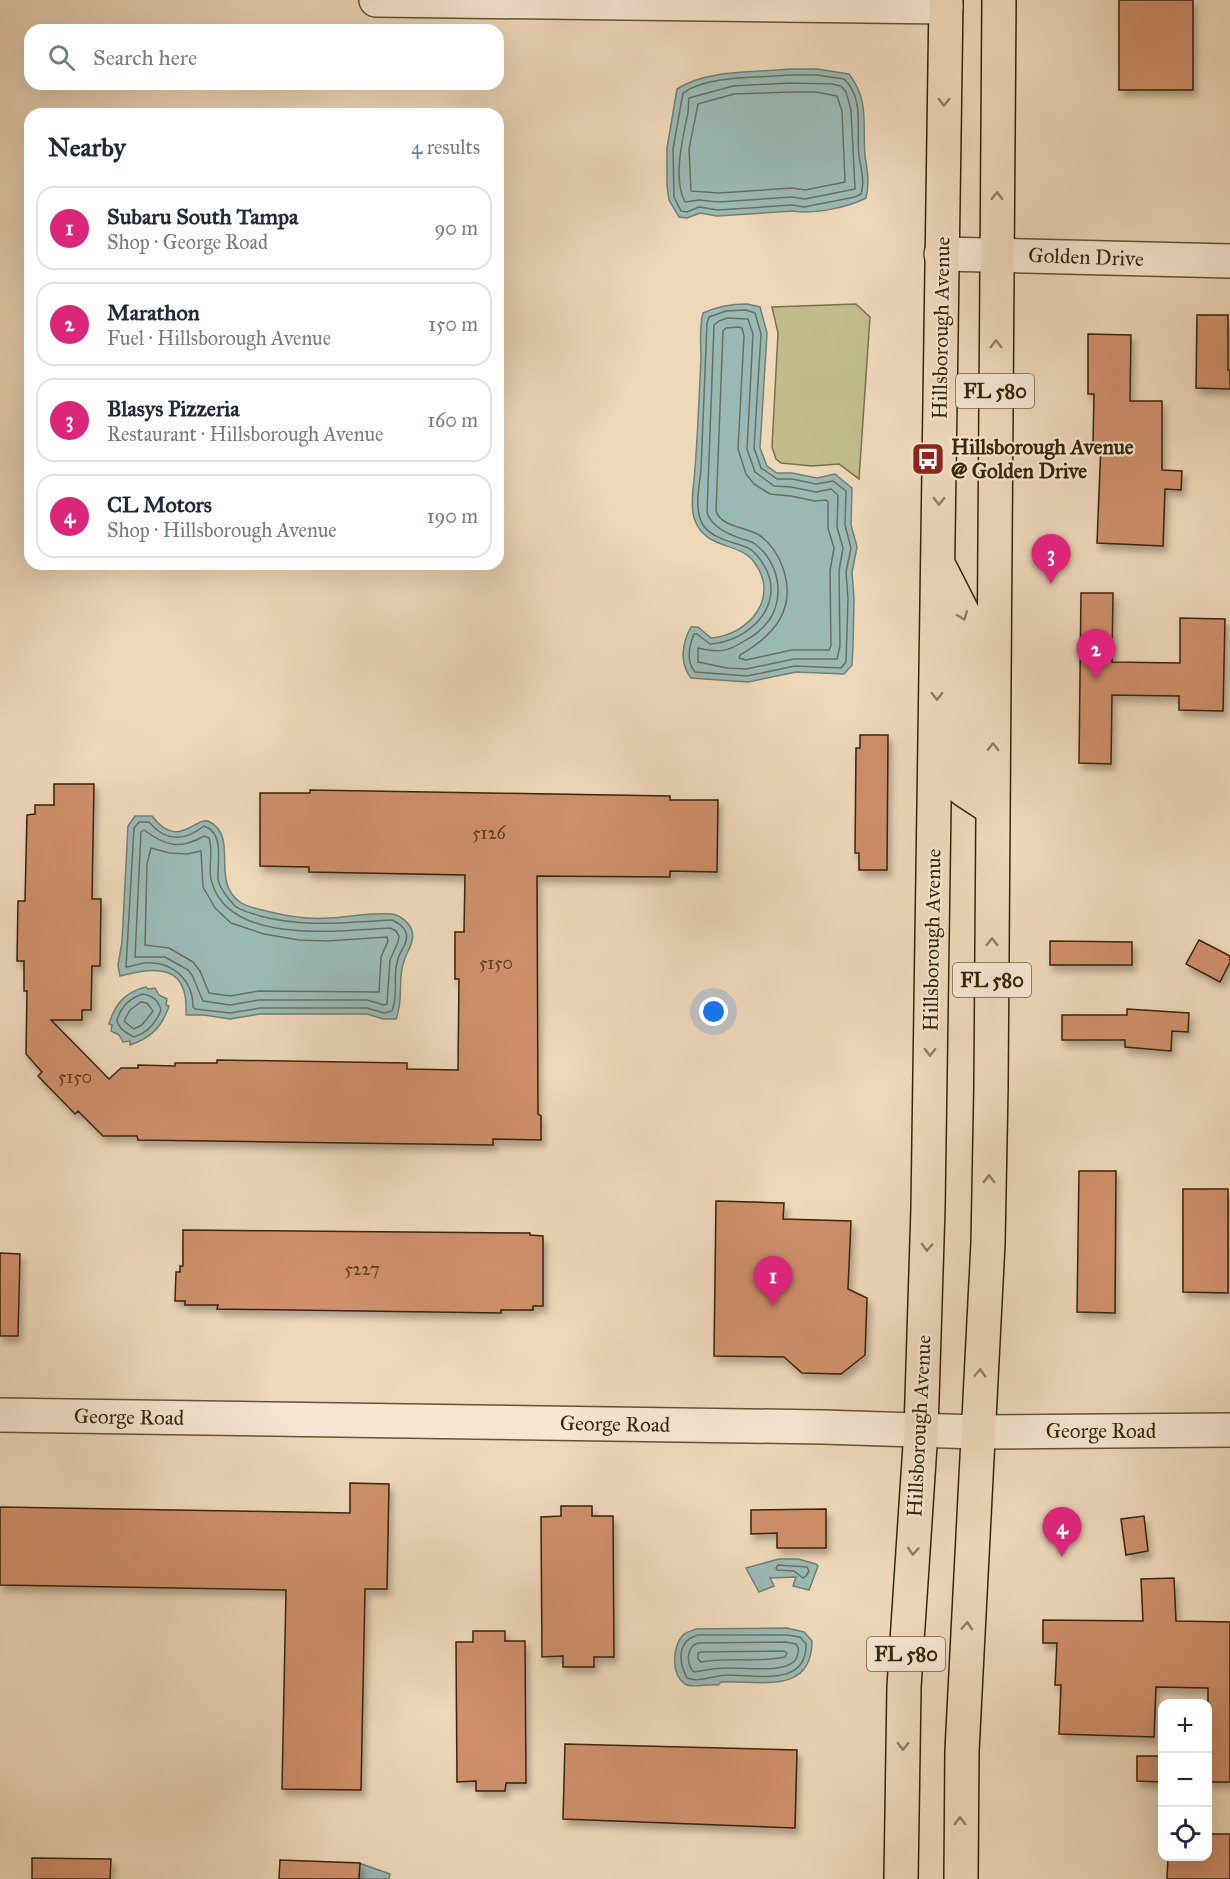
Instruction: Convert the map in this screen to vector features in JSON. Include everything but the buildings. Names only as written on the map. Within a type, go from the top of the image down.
[{"type":"main road","name":"FL 580","points":[[961,1879],[962,1762],[988,1243],[999,0]]},
{"type":"main road","name":"Hillsborough Avenue","points":[[901,1879],[904,1687],[921,1430],[928,1208],[946,3]]},
{"type":"main road","points":[[938,563],[967,621],[964,790],[993,809]]},
{"type":"street","points":[[376,0],[946,3]]},
{"type":"street","name":"Golden Drive","points":[[941,254],[1230,261]]},
{"type":"street","name":"George Road","points":[[0,1415],[590,1423],[977,1432],[1230,1430]]},
{"type":"shaded area","points":[[856,304],[870,317],[859,479],[839,464],[812,466],[781,463],[776,459],[772,447],[778,333],[772,307]]},
{"type":"water","points":[[817,69],[849,74],[856,84],[864,113],[868,182],[866,198],[820,211],[717,216],[700,213],[687,218],[679,217],[669,200],[667,185],[667,148],[677,89],[717,75]]},
{"type":"water","points":[[747,304],[760,307],[767,333],[760,448],[767,466],[777,473],[792,473],[817,478],[835,474],[852,488],[851,525],[857,547],[852,572],[853,646],[852,665],[844,674],[796,672],[748,682],[691,678],[683,659],[684,646],[691,627],[698,627],[711,638],[725,635],[738,630],[748,622],[757,612],[762,601],[764,588],[761,575],[754,562],[748,555],[706,536],[699,529],[692,506],[703,313],[725,306]]},
{"type":"water","points":[[135,816],[152,816],[170,831],[179,832],[205,821],[210,822],[223,838],[225,872],[231,893],[249,907],[305,918],[384,914],[395,915],[404,920],[411,928],[413,935],[402,968],[400,1005],[396,1019],[383,1019],[367,1014],[260,1014],[230,1019],[186,1015],[186,999],[182,987],[177,978],[169,973],[147,971],[120,976],[118,965],[122,942],[128,826]]},
{"type":"water","points":[[146,987],[155,988],[159,995],[167,999],[166,1005],[169,1006],[155,1031],[130,1045],[130,1041],[123,1042],[119,1035],[111,1031],[112,1025],[109,1024],[114,1010],[122,1000],[132,992]]},
{"type":"water","points":[[779,1559],[798,1559],[818,1566],[809,1590],[793,1586],[796,1577],[770,1578],[774,1586],[759,1592],[746,1568]]},
{"type":"water","points":[[787,1628],[804,1632],[812,1641],[810,1658],[803,1670],[793,1678],[766,1683],[721,1682],[718,1685],[692,1686],[685,1684],[677,1674],[675,1653],[680,1640],[687,1632],[696,1629]]},
{"type":"water","points":[[359,1863],[390,1874],[389,1879],[359,1879]]},
{"type":"place","name":"Hillsborough Avenue @ Golden Drive","points":[[928,459]]},
{"type":"place","name":"Blasys Pizzeria","points":[[1051,584]]},
{"type":"place","name":"Marathon","points":[[1096,679]]},
{"type":"place","name":"Subaru South Tampa","points":[[773,1306]]},
{"type":"place","name":"CL Motors","points":[[1062,1557]]}]
